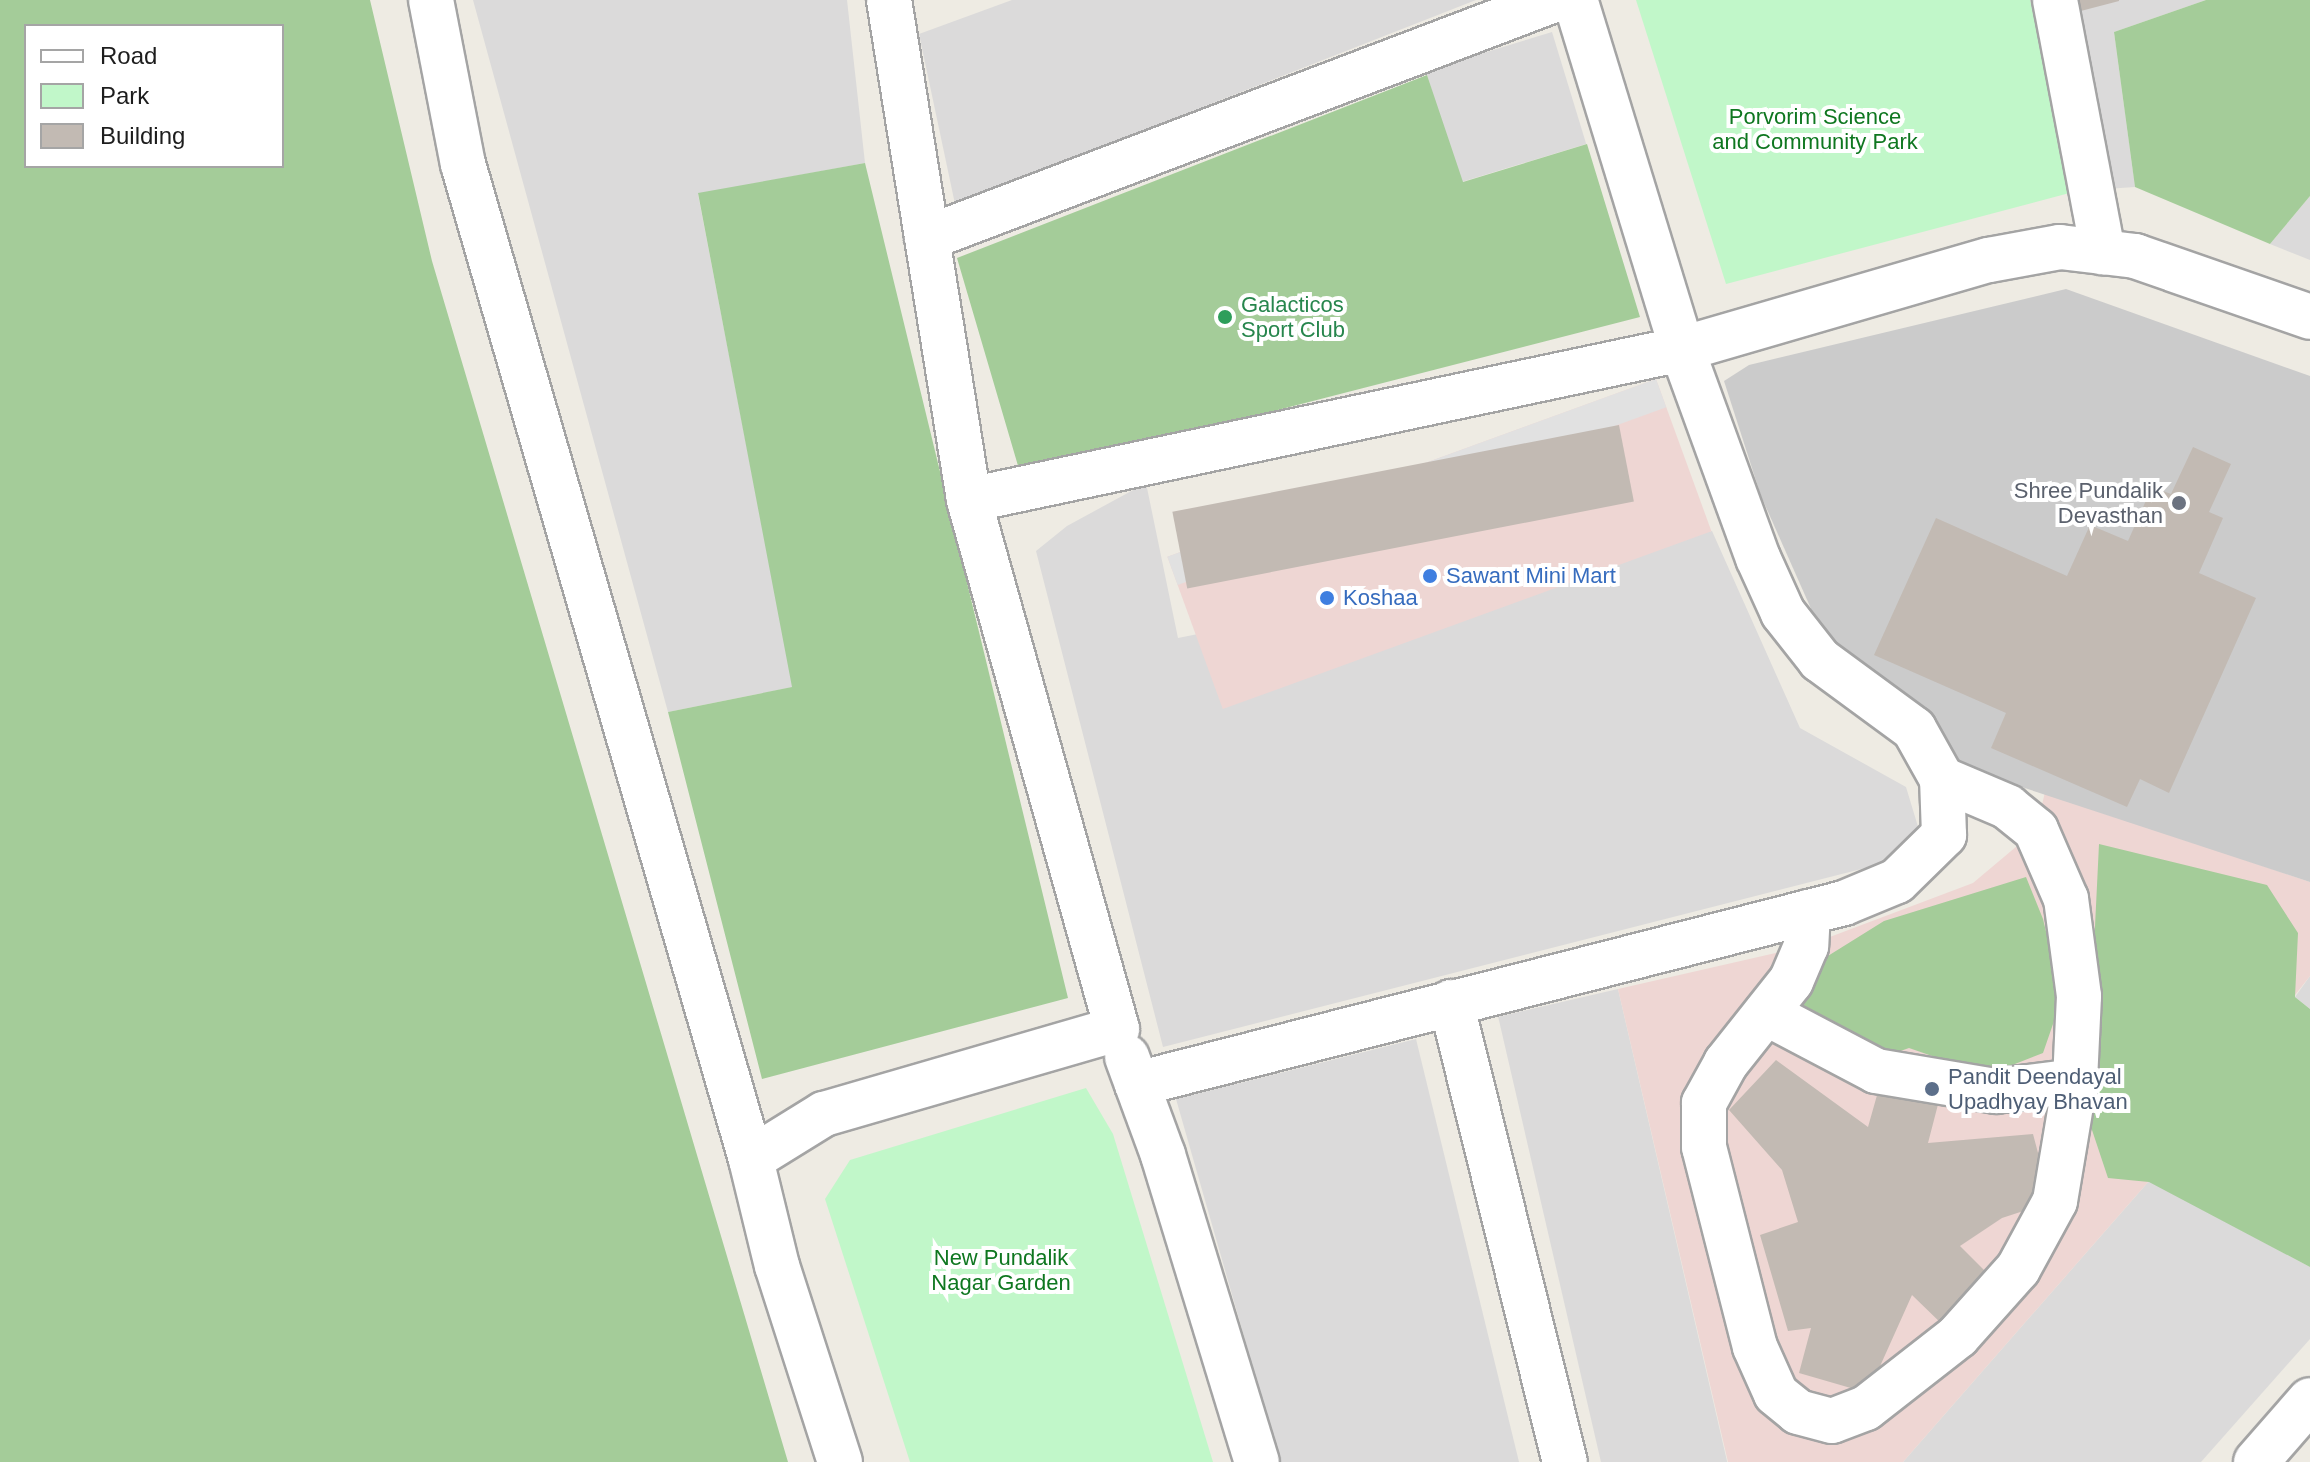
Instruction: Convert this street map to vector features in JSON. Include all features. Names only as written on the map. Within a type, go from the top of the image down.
[{"type":"street","points":[[431,0],[463,164],[751,1159],[777,1266],[840,1462]]},
{"type":"street","points":[[927,238],[1554,0]]},
{"type":"street","points":[[1137,1084],[1808,912],[1897,881],[1944,835],[1942,779],[1914,729],[1820,660],[1783,613],[1758,558],[1682,349],[1575,0]]},
{"type":"street","points":[[2055,0],[2103,252]]},
{"type":"street","points":[[899,3],[927,238],[969,500],[1117,1029],[1257,1462]]},
{"type":"street","points":[[969,500],[1682,349],[1989,260],[2060,247],[2135,256],[2310,317]]},
{"type":"street","points":[[1808,912],[1801,958],[1791,981],[1726,1063],[1704,1103],[1704,1147],[1755,1347],[1776,1394],[1798,1412],[1832,1421],[1866,1408],[1958,1336],[2018,1269],[2055,1201],[2075,1081],[2079,996],[2066,899],[2052,860],[2036,830],[2008,807],[1942,779]]},
{"type":"street","points":[[1451,1002],[1565,1462]]},
{"type":"street","points":[[1766,1013],[1876,1071],[1996,1091],[2075,1081]]},
{"type":"street","points":[[751,1159],[824,1114],[1117,1029]]},
{"type":"street","points":[[2256,1462],[2310,1400]]},
{"type":"shaded area","points":[[473,0],[847,0],[865,163],[698,194],[793,687],[668,712]]},
{"type":"shaded area","points":[[1012,0],[1476,0],[955,204],[919,34]]},
{"type":"shaded area","points":[[2030,0],[2206,0],[2114,32],[2135,187],[2077,191]]},
{"type":"shaded area","points":[[1552,32],[1586,144],[1460,182],[1426,71]]},
{"type":"shaded area","points":[[2310,196],[2310,260],[2270,244]]},
{"type":"shaded area","points":[[2066,289],[2310,376],[2310,882],[1961,767],[1828,647],[1761,496],[1724,381],[1749,365]]},
{"type":"shaded area","points":[[1656,379],[1711,531],[1223,709],[1167,557]]},
{"type":"shaded area","points":[[1656,379],[1666,407],[1178,585],[1167,557]]},
{"type":"shaded area","points":[[1146,483],[1178,638],[1712,531],[1800,728],[1906,787],[1919,830],[1877,865],[1163,1047],[1036,551],[1067,526]]},
{"type":"shaded area","name":"Pandit Deendayal Upadhyay Bhavan","points":[[2045,792],[2310,882],[2310,976],[2149,1181],[1903,1462],[1728,1462],[1618,989],[1806,946],[1973,883],[2036,830]]},
{"type":"shaded area","points":[[2310,976],[2310,1009],[2295,997]]},
{"type":"shaded area","points":[[1618,989],[1727,1462],[1601,1462],[1498,1017]]},
{"type":"shaded area","points":[[1416,1039],[1519,1462],[1280,1462],[1176,1099]]},
{"type":"shaded area","points":[[2149,1181],[2310,1267],[2310,1339],[2201,1462],[1903,1462]]},
{"type":"green space","points":[[0,0],[370,0],[432,261],[788,1462],[0,1462]]},
{"type":"green space","name":"Porvorim Science and Community Park","points":[[1636,0],[2030,0],[2077,191],[1726,284]]},
{"type":"green space","points":[[2206,0],[2310,0],[2310,196],[2270,244],[2135,187],[2114,32]]},
{"type":"green space","points":[[1427,75],[1463,182],[1587,144],[1640,317],[1021,476],[957,258]]},
{"type":"green space","points":[[865,163],[1068,998],[762,1079],[668,712],[792,687],[698,193]]},
{"type":"green space","points":[[2099,844],[2267,885],[2298,933],[2295,997],[2310,1009],[2310,1267],[2149,1182],[2108,1178],[2086,1112]]},
{"type":"green space","points":[[2026,877],[2043,919],[2062,998],[2043,1053],[1987,1075],[1909,1048],[1838,1073],[1780,1038],[1815,964],[1884,921]]},
{"type":"green space","name":"New Pundalik Nagar Garden","points":[[1086,1088],[1113,1134],[1213,1462],[910,1462],[825,1199],[850,1160]]},
{"type":"building","points":[[2074,0],[2119,0],[2119,1],[2077,12]]},
{"type":"building","points":[[1619,425],[1634,502],[1187,588],[1172,512]]},
{"type":"building","points":[[2193,447],[2231,464],[2209,512],[2223,518],[2199,573],[2256,598],[2169,793],[2140,779],[2127,807],[1991,748],[2006,713],[1874,655],[1936,518],[2067,576],[2090,525],[2128,541],[2152,487],[2171,494]]},
{"type":"building","points":[[1776,1060],[1868,1127],[1883,1074],[1942,1089],[1928,1143],[2033,1134],[2051,1202],[2002,1218],[1960,1246],[1994,1280],[1946,1328],[1912,1295],[1868,1393],[1799,1373],[1811,1328],[1788,1331],[1760,1235],[1798,1222],[1782,1170],[1729,1110]]},
{"type":"place","name":"Galacticos Sport Club","points":[[1225,317]]},
{"type":"place","name":"Shree Pundalik Devasthan","points":[[2179,503]]},
{"type":"place","name":"Sawant Mini Mart","points":[[1430,576]]},
{"type":"place","name":"Koshaa","points":[[1327,598]]},
{"type":"place","name":"Pandit Deendayal Upadhyay Bhavan","points":[[1932,1089]]}]
